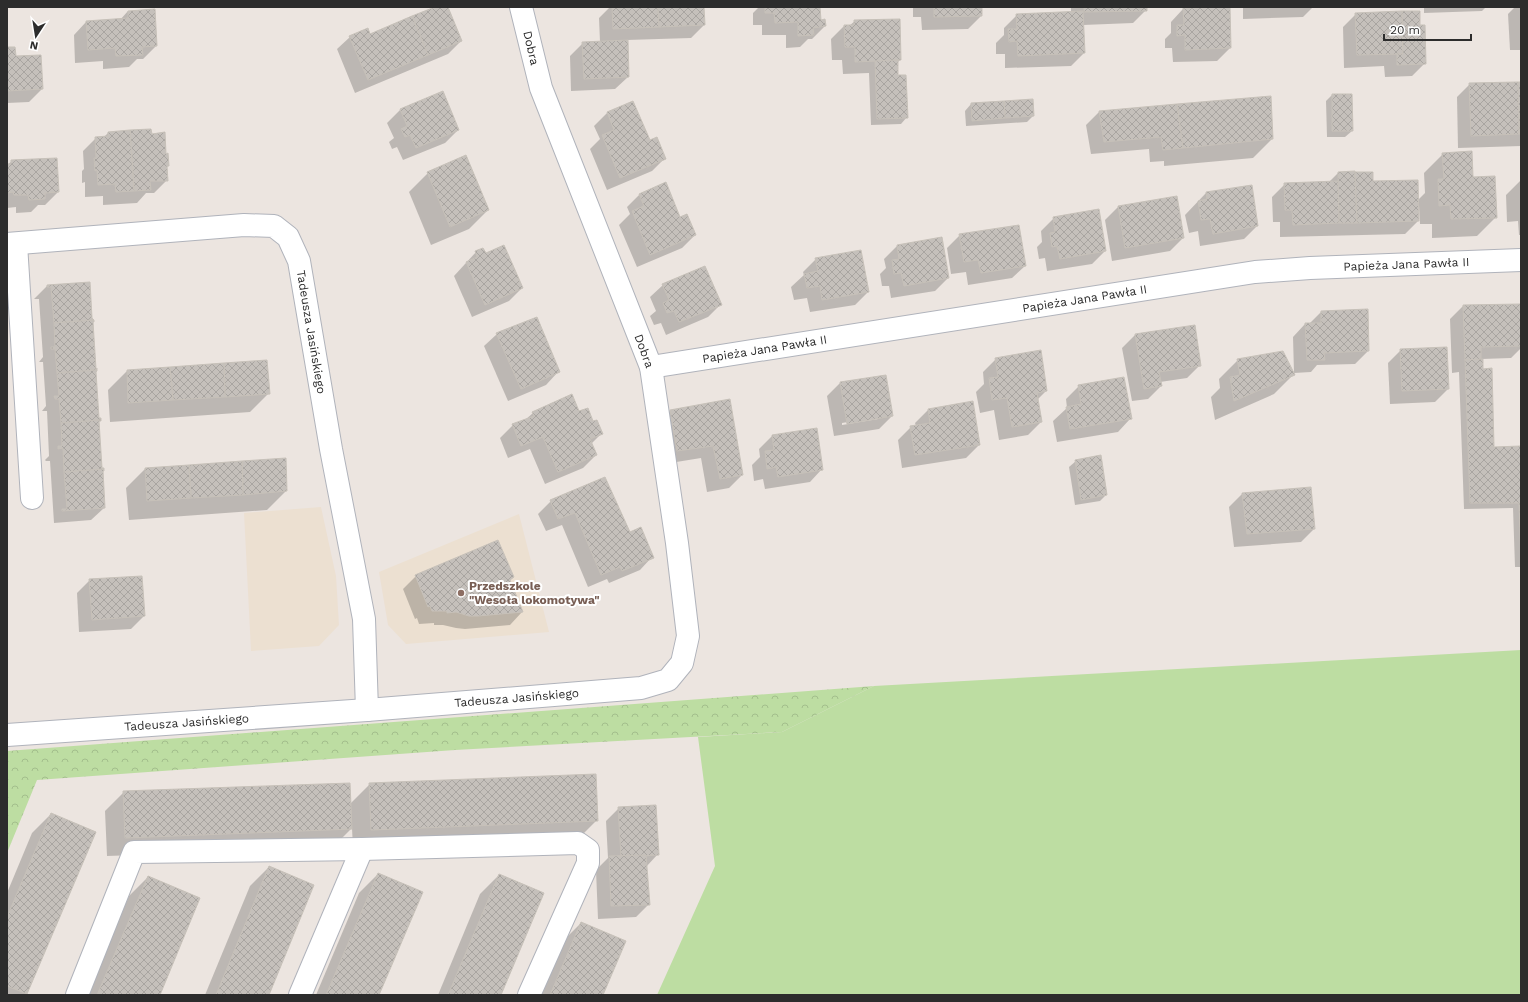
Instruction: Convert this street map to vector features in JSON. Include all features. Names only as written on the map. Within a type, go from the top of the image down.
[{"type":"street","name":"Dobra","points":[[521,7],[541,88],[651,367],[677,543],[688,636],[682,663],[668,680],[641,688]]},
{"type":"street","name":"Tadeusza Jasińskiego","points":[[11,244],[244,225],[274,226],[288,237],[299,261],[331,449],[364,619],[367,710]]},
{"type":"street","points":[[11,244],[32,498]]},
{"type":"street","name":"Papieża Jana Pawła II","points":[[651,367],[1255,272],[1310,268],[1521,260]]},
{"type":"street","name":"Tadeusza Jasińskiego","points":[[7,735],[367,710],[641,688]]},
{"type":"street","points":[[77,995],[134,852],[362,849],[578,843],[588,850],[588,863],[529,995]]},
{"type":"street","points":[[300,995],[362,849]]},
{"type":"shaded area","points":[[321,507],[336,576],[339,625],[319,646],[251,651],[244,513]]},
{"type":"shaded area","name":"Przedszkole \"Wesoła lokomotywa\"","points":[[519,514],[549,632],[406,644],[388,625],[379,572]]},
{"type":"green space","points":[[1521,650],[1521,995],[657,995],[715,866],[698,737],[782,732],[874,686]]},
{"type":"green space","points":[[874,686],[782,732],[455,750],[37,780],[7,853],[7,751]]},
{"type":"building","points":[[435,7],[448,7],[462,41],[428,55],[412,16]]},
{"type":"building","points":[[612,7],[658,7],[659,27],[613,29]]},
{"type":"building","points":[[658,7],[704,7],[705,25],[659,27]]},
{"type":"building","points":[[765,7],[820,7],[821,20],[825,19],[826,26],[813,28],[814,35],[798,36],[798,22],[775,23],[774,13],[765,13]]},
{"type":"building","points":[[934,7],[982,7],[982,16],[934,17]]},
{"type":"building","points":[[1084,7],[1147,7],[1147,11],[1084,12]]},
{"type":"building","points":[[1230,7],[1231,48],[1185,50],[1185,35],[1177,36],[1177,25],[1184,25],[1183,8]]},
{"type":"building","points":[[155,9],[157,46],[142,47],[143,55],[116,56],[115,48],[88,50],[86,21],[128,18],[128,11]]},
{"type":"building","points":[[1083,11],[1085,53],[1018,56],[1017,41],[1009,42],[1008,29],[1017,29],[1016,14]]},
{"type":"building","points":[[1402,11],[1403,54],[1357,55],[1355,13]]},
{"type":"building","points":[[1402,11],[1420,11],[1420,25],[1425,25],[1426,64],[1397,65],[1397,54],[1403,54]]},
{"type":"building","points":[[412,16],[428,55],[368,80],[349,36],[368,28],[370,34]]},
{"type":"building","points":[[900,19],[901,60],[855,62],[855,47],[845,47],[844,25],[854,25],[854,20]]},
{"type":"building","points":[[628,40],[629,77],[584,79],[582,42]]},
{"type":"building","points":[[7,47],[15,47],[16,56],[41,55],[43,89],[7,91]]},
{"type":"building","points":[[898,60],[898,75],[906,75],[908,118],[877,119],[875,61]]},
{"type":"building","points":[[1518,82],[1521,82],[1521,134],[1519,134]]},
{"type":"building","points":[[1518,82],[1519,134],[1471,136],[1469,83]]},
{"type":"building","points":[[443,91],[459,130],[416,148],[410,135],[405,137],[401,129],[407,126],[400,109]]},
{"type":"building","points":[[1332,94],[1352,94],[1353,131],[1332,131]]},
{"type":"building","points":[[1271,96],[1273,139],[1183,148],[1177,104]]},
{"type":"building","points":[[1033,99],[1034,116],[1005,118],[1004,101]]},
{"type":"building","points":[[633,101],[650,140],[657,137],[666,159],[620,178],[602,135],[614,130],[607,112]]},
{"type":"building","points":[[1004,101],[1005,118],[972,121],[971,103]]},
{"type":"building","points":[[1177,104],[1183,148],[1163,150],[1161,137],[1104,142],[1099,111]]},
{"type":"building","points":[[151,129],[152,134],[165,132],[166,154],[168,153],[169,166],[167,166],[168,181],[150,181],[151,190],[134,191],[130,130]]},
{"type":"building","points":[[130,130],[134,191],[116,192],[115,184],[98,185],[97,170],[95,171],[94,158],[96,158],[95,137],[108,136],[108,132]]},
{"type":"building","points":[[1472,151],[1473,177],[1495,176],[1497,218],[1451,219],[1450,205],[1439,206],[1438,179],[1444,179],[1442,153]]},
{"type":"building","points":[[466,155],[489,210],[450,227],[427,172]]},
{"type":"building","points":[[57,158],[59,192],[45,193],[45,199],[29,200],[28,195],[14,195],[13,192],[7,193],[7,164],[11,164],[11,160]]},
{"type":"building","points":[[1355,171],[1357,223],[1339,223],[1338,172]]},
{"type":"building","points":[[1355,172],[1373,172],[1373,181],[1418,180],[1419,221],[1357,223]]},
{"type":"building","points":[[1338,181],[1339,223],[1293,225],[1292,210],[1285,210],[1284,183]]},
{"type":"building","points":[[666,182],[680,217],[687,214],[696,235],[650,255],[632,211],[644,206],[639,194]]},
{"type":"building","points":[[1252,185],[1258,226],[1213,234],[1210,219],[1201,220],[1198,201],[1207,199],[1206,192]]},
{"type":"building","points":[[1177,196],[1184,238],[1125,248],[1118,206]]},
{"type":"building","points":[[1099,209],[1106,251],[1060,259],[1057,246],[1052,247],[1050,233],[1055,232],[1053,217]]},
{"type":"building","points":[[1019,225],[1026,266],[981,273],[978,260],[964,262],[959,234]]},
{"type":"building","points":[[942,237],[949,278],[904,286],[901,273],[894,274],[892,260],[899,259],[897,245]]},
{"type":"building","points":[[504,245],[523,288],[485,305],[466,262],[477,257],[475,251],[483,248],[486,253]]},
{"type":"building","points":[[861,250],[869,292],[822,300],[820,286],[807,288],[804,274],[818,271],[815,258]]},
{"type":"building","points":[[705,266],[722,305],[679,322],[674,311],[667,313],[663,303],[669,300],[662,284]]},
{"type":"building","points":[[90,282],[92,318],[94,320],[54,323],[51,287],[47,287],[47,285]]},
{"type":"building","points":[[1521,304],[1521,346],[1481,347],[1481,360],[1465,360],[1463,305]]},
{"type":"building","points":[[1368,309],[1369,351],[1324,353],[1325,360],[1307,360],[1305,323],[1321,323],[1321,311]]},
{"type":"building","points":[[537,317],[560,372],[521,389],[496,333]]},
{"type":"building","points":[[94,320],[97,370],[57,373],[55,349],[51,349],[51,347],[55,347],[54,323]]},
{"type":"building","points":[[1195,325],[1201,366],[1159,372],[1162,386],[1144,389],[1135,334]]},
{"type":"building","points":[[1447,347],[1449,389],[1402,391],[1400,349]]},
{"type":"building","points":[[1041,350],[1047,391],[1037,393],[1042,422],[1012,427],[1007,398],[992,400],[989,378],[998,377],[995,358]]},
{"type":"building","points":[[1283,351],[1295,375],[1234,401],[1230,377],[1240,375],[1237,359]]},
{"type":"building","points":[[1483,359],[1483,369],[1492,368],[1494,447],[1521,446],[1521,561],[1519,503],[1470,503],[1465,360]]},
{"type":"building","points":[[267,360],[270,394],[225,397],[224,363]]},
{"type":"building","points":[[224,363],[225,397],[173,400],[170,367]]},
{"type":"building","points":[[170,367],[173,400],[128,403],[127,370]]},
{"type":"building","points":[[97,370],[99,418],[101,418],[101,420],[61,423],[59,399],[55,399],[54,396],[59,396],[57,373]]},
{"type":"building","points":[[886,375],[893,416],[847,424],[840,382]]},
{"type":"building","points":[[1124,377],[1132,419],[1070,429],[1066,407],[1081,404],[1078,385]]},
{"type":"building","points":[[572,394],[579,411],[588,408],[593,421],[597,420],[603,434],[590,439],[597,455],[558,472],[543,437],[521,446],[512,424],[534,416],[532,412]]},
{"type":"building","points":[[730,399],[743,475],[720,479],[713,446],[677,451],[670,410]]},
{"type":"building","points":[[973,401],[980,445],[915,455],[910,426],[930,423],[928,409]]},
{"type":"building","points":[[101,420],[99,421],[102,468],[104,469],[64,472],[63,448],[58,449],[58,446],[62,446],[61,423]]},
{"type":"building","points":[[817,428],[823,470],[778,477],[776,467],[767,469],[765,451],[774,450],[772,435]]},
{"type":"building","points":[[1101,455],[1107,495],[1081,500],[1075,460]]},
{"type":"building","points":[[286,458],[287,491],[243,495],[242,461]]},
{"type":"building","points":[[242,461],[243,495],[191,498],[189,465]]},
{"type":"building","points":[[189,465],[191,498],[147,501],[145,468]]},
{"type":"building","points":[[104,469],[105,508],[62,511],[62,509],[67,509],[64,472]]},
{"type":"building","points":[[605,477],[630,532],[641,527],[654,558],[622,571],[620,567],[601,575],[575,513],[558,519],[550,500]]},
{"type":"building","points":[[1311,487],[1315,529],[1247,534],[1242,493]]},
{"type":"building","name":"Przedszkole \"Wesoła lokomotywa\"","points":[[498,540],[514,577],[510,580],[523,612],[469,616],[456,612],[447,613],[447,611],[432,611],[430,606],[428,607],[415,575]]},
{"type":"building","points":[[142,576],[145,616],[92,620],[89,579]]},
{"type":"building","points":[[596,774],[598,821],[371,830],[369,783]]},
{"type":"building","points":[[350,783],[352,829],[125,838],[123,791]]},
{"type":"building","points":[[656,805],[659,855],[621,857],[618,807]]},
{"type":"building","points":[[51,813],[96,832],[27,994],[7,986],[7,917]]},
{"type":"building","points":[[646,855],[650,905],[611,906],[609,856]]},
{"type":"building","points":[[269,866],[314,885],[269,995],[216,995]]},
{"type":"building","points":[[378,873],[423,892],[379,995],[326,995]]},
{"type":"building","points":[[499,874],[544,893],[501,995],[448,995]]},
{"type":"building","points":[[148,876],[200,898],[160,995],[97,995]]},
{"type":"building","points":[[581,922],[626,941],[603,995],[550,995]]},
{"type":"place","name":"Przedszkole \"Wesoła lokomotywa\"","points":[[461,593]]}]
